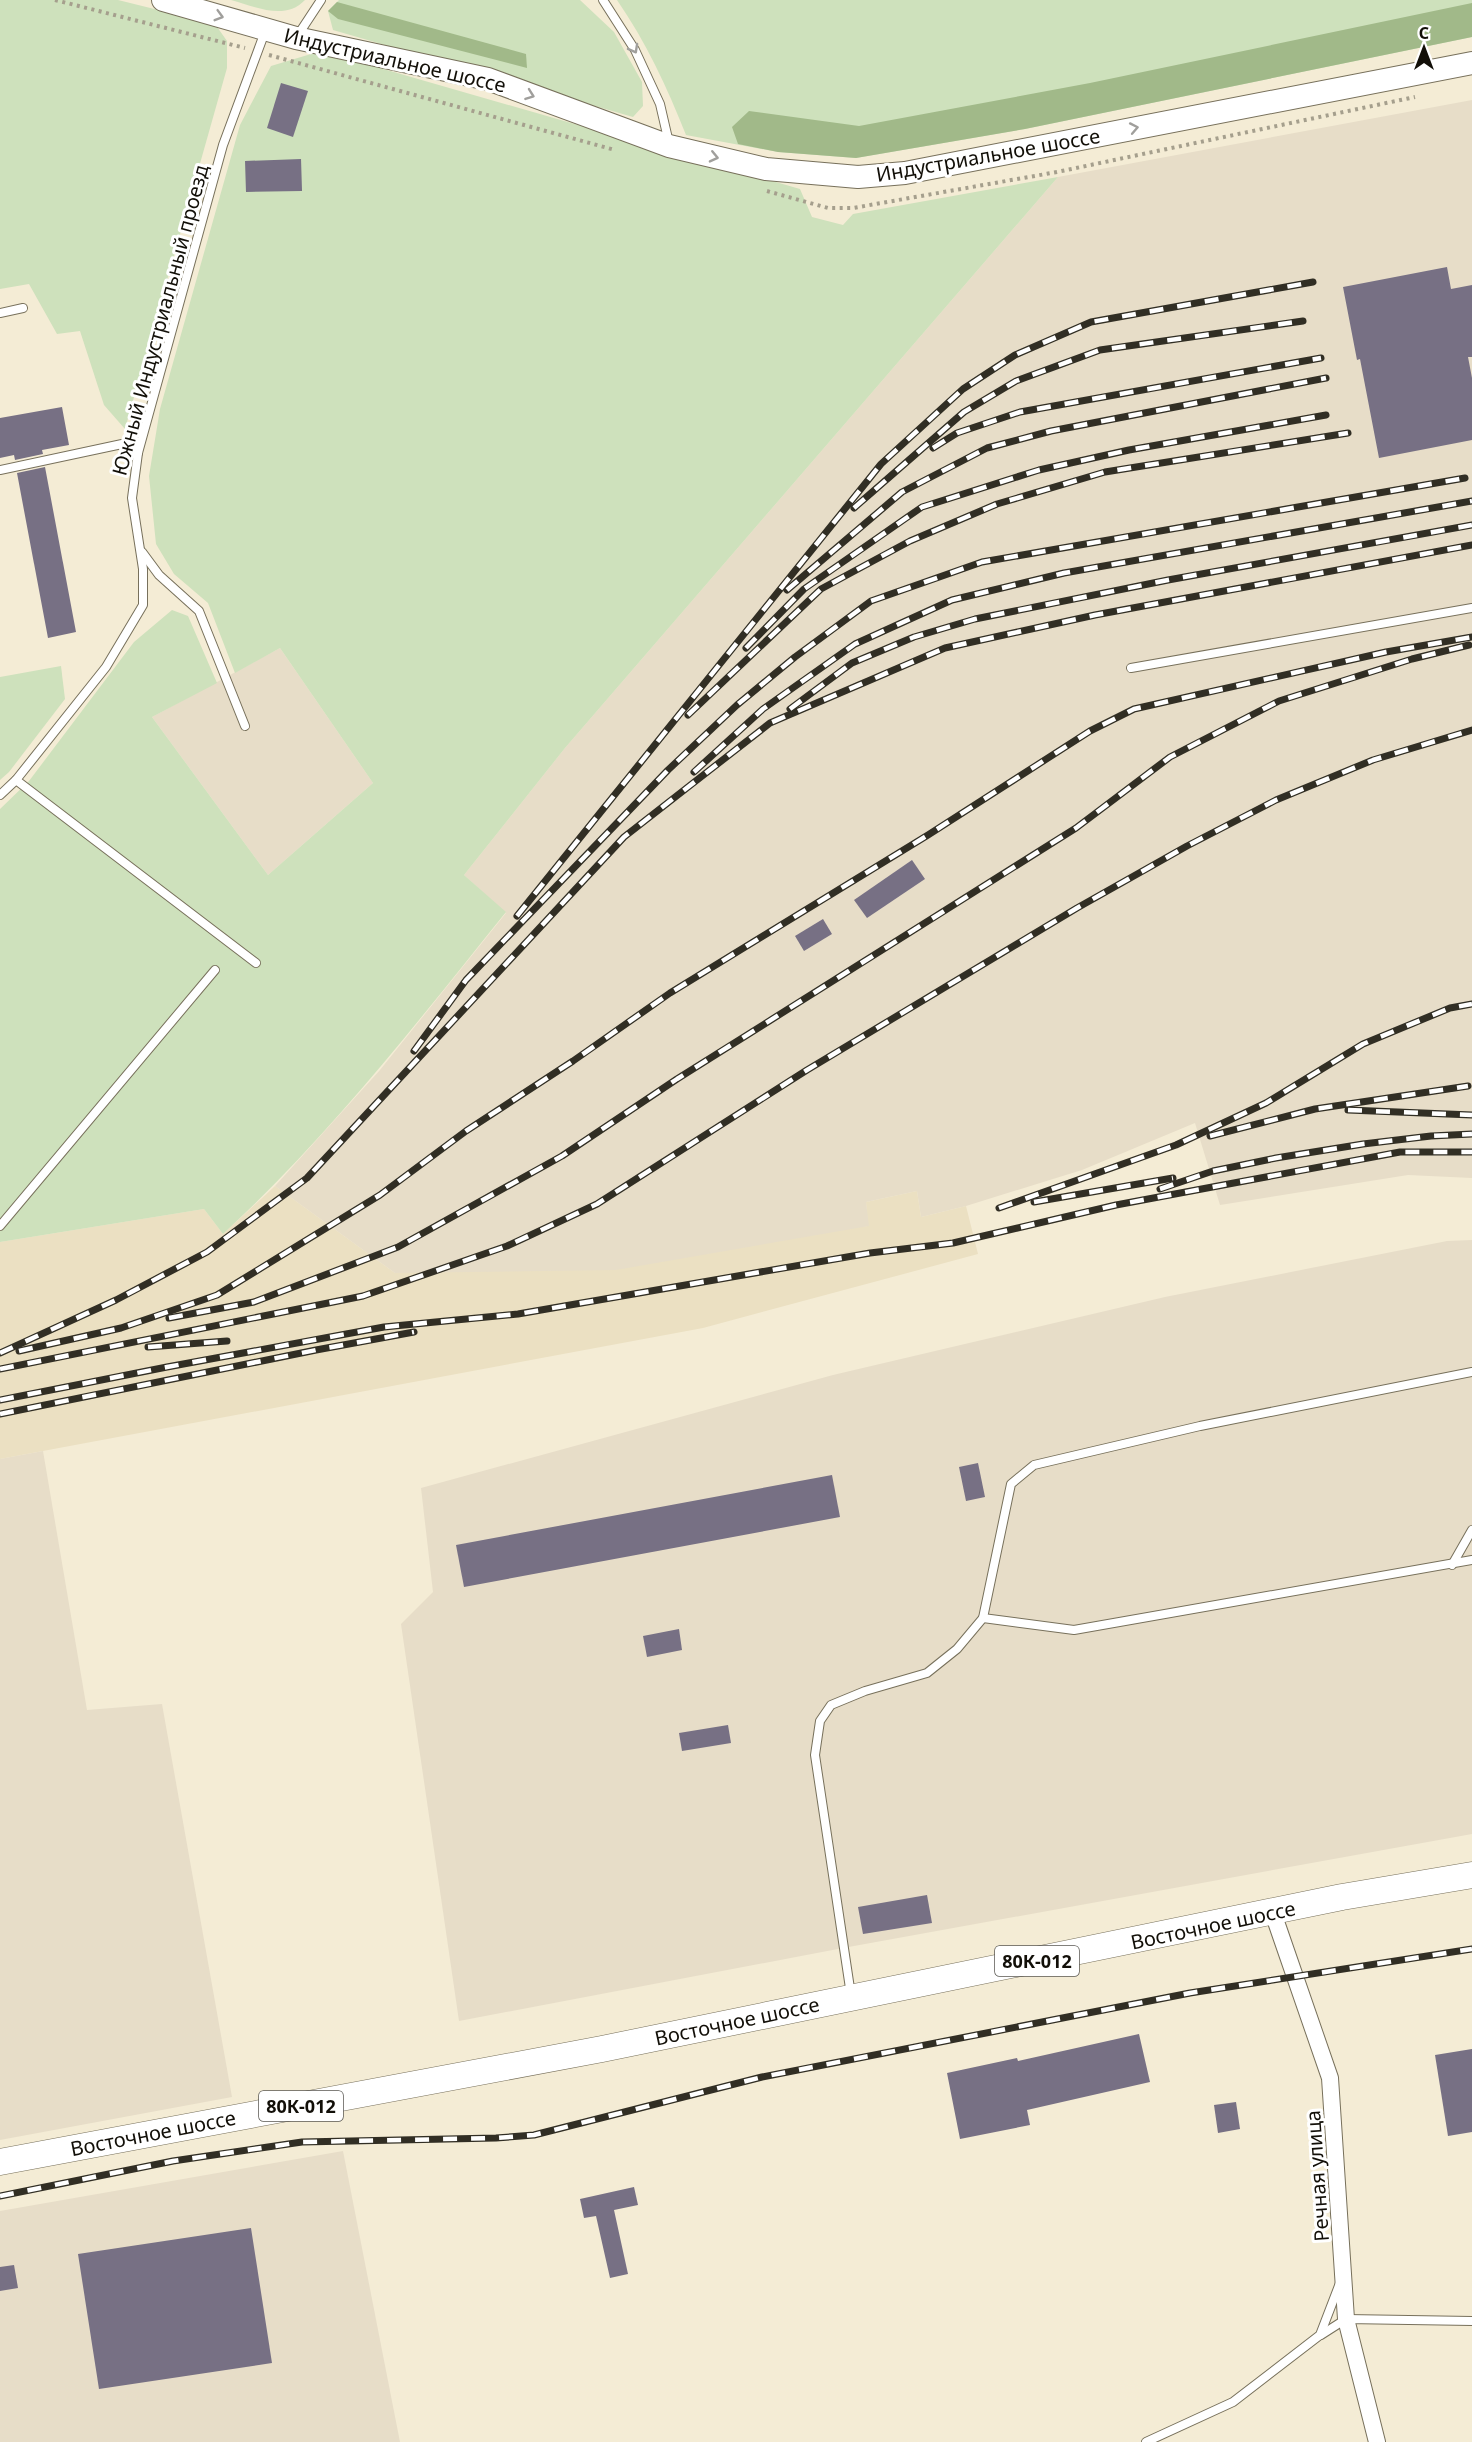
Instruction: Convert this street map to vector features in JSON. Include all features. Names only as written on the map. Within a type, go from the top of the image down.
[{"type":"main road","name":"Индустриальное шоссе","points":[[163,0],[296,38],[488,79],[669,146],[766,169],[858,177],[905,173],[1472,63]]},
{"type":"main road","name":"Восточное шоссе","points":[[0,2162],[602,2049],[1342,1898],[1472,1875]]},
{"type":"street","name":"Речная улица","points":[[1273,1913],[1330,2078],[1346,2319],[1377,2442]]},
{"type":"lane","points":[[296,38],[321,0]]},
{"type":"lane","points":[[603,0],[635,50],[660,104],[669,146]]},
{"type":"lane","name":"Южный Индустриальный проезд","points":[[0,795],[16,780],[106,667],[142,605],[143,569],[132,498],[138,453],[223,145],[266,29]]},
{"type":"lane","points":[[0,313],[23,308]]},
{"type":"lane","points":[[0,470],[122,444],[138,453]]},
{"type":"lane","points":[[140,549],[159,575],[199,611],[245,726]]},
{"type":"lane","points":[[1131,668],[1472,608]]},
{"type":"lane","points":[[16,780],[256,963]]},
{"type":"lane","points":[[0,1226],[215,970]]},
{"type":"lane","points":[[851,1998],[815,1755],[819,1721],[831,1705],[865,1691],[927,1673],[957,1649],[983,1618],[1011,1484],[1034,1465],[1200,1426],[1472,1372]]},
{"type":"lane","points":[[1452,1565],[1472,1530]]},
{"type":"lane","points":[[983,1618],[1074,1630],[1472,1560]]},
{"type":"lane","points":[[1320,2335],[1344,2271]]},
{"type":"lane","points":[[1146,2442],[1233,2402],[1320,2335],[1346,2319],[1472,2321]]},
{"type":"path","points":[[55,0],[258,52],[616,150]]},
{"type":"path","points":[[761,190],[828,208],[853,208],[1057,172],[1416,97]]},
{"type":"shaded area","points":[[1472,100],[1472,1178],[1408,1175],[1220,1205],[1195,1123],[1082,1170],[966,1206],[921,1217],[917,1191],[866,1202],[869,1226],[616,1270],[395,1273],[275,1186],[380,1070],[506,913],[464,875],[565,748],[1058,177]]},
{"type":"shaded area","points":[[280,648],[373,783],[268,875],[152,717]]},
{"type":"shaded area","points":[[275,1186],[395,1273],[868,1226],[866,1202],[917,1191],[921,1217],[966,1206],[978,1254],[703,1328],[0,1459],[0,1242],[204,1209],[223,1234]]},
{"type":"shaded area","points":[[1472,1240],[1472,1834],[843,1948],[459,2021],[401,1624],[433,1592],[421,1488],[833,1375],[1165,1297],[1447,1241]]},
{"type":"shaded area","points":[[43,1451],[87,1710],[162,1704],[232,2097],[0,2140],[0,1459]]},
{"type":"shaded area","points":[[343,2151],[400,2442],[0,2442],[0,2211]]},
{"type":"green space","points":[[0,0],[118,0],[215,24],[227,41],[227,68],[125,429],[104,405],[80,331],[57,334],[29,284],[0,289]]},
{"type":"green space","points":[[231,0],[305,0],[289,10],[279,11],[260,9]]},
{"type":"green space","points":[[339,0],[580,0],[614,32],[642,82],[643,106],[633,117],[333,30],[328,11]]},
{"type":"green space","points":[[617,0],[1472,0],[1472,37],[1025,129],[856,158],[778,152],[686,135],[655,65]]},
{"type":"green space","points":[[337,2],[526,54],[527,68],[338,19],[328,11]]},
{"type":"green space","points":[[1472,3],[1472,37],[1025,129],[856,158],[778,152],[738,144],[732,127],[749,111],[859,126],[1090,83]]},
{"type":"green space","points":[[321,51],[800,189],[812,217],[843,225],[853,214],[1058,177],[565,748],[464,875],[506,912],[439,996],[335,1119],[262,1197],[223,1234],[204,1209],[0,1242],[0,809],[29,781],[134,642],[172,610],[188,616],[217,683],[152,717],[268,875],[373,783],[280,648],[235,673],[208,603],[174,574],[156,544],[149,476],[160,409],[240,125],[271,66]]},
{"type":"green space","points":[[61,666],[65,699],[9,772],[0,780],[0,677]]},
{"type":"building","points":[[281,83],[308,91],[293,137],[267,128]]},
{"type":"building","points":[[301,159],[302,191],[246,192],[245,161]]},
{"type":"building","points":[[1447,267],[1451,289],[1472,285],[1472,357],[1468,357],[1472,378],[1472,440],[1379,458],[1360,359],[1357,360],[1343,287]]},
{"type":"building","points":[[62,407],[69,445],[42,450],[43,454],[15,460],[14,455],[0,458],[0,418]]},
{"type":"building","points":[[45,467],[76,632],[48,638],[17,473]]},
{"type":"building","points":[[912,860],[925,879],[867,918],[854,900]]},
{"type":"building","points":[[823,919],[832,934],[804,951],[795,936]]},
{"type":"building","points":[[978,1463],[985,1497],[966,1501],[959,1467]]},
{"type":"building","points":[[832,1475],[840,1517],[464,1587],[456,1545]]},
{"type":"building","points":[[679,1629],[682,1650],[647,1657],[643,1636]]},
{"type":"building","points":[[728,1725],[731,1743],[682,1751],[679,1733]]},
{"type":"building","points":[[927,1895],[932,1923],[863,1934],[858,1907]]},
{"type":"building","points":[[1139,2034],[1150,2082],[1027,2110],[1030,2125],[960,2139],[947,2073],[1017,2058],[1018,2061]]},
{"type":"building","points":[[1472,2049],[1472,2132],[1448,2136],[1435,2055]]},
{"type":"building","points":[[1236,2102],[1240,2129],[1218,2133],[1214,2105]]},
{"type":"building","points":[[634,2187],[638,2205],[614,2210],[628,2274],[610,2278],[596,2216],[584,2218],[580,2199]]},
{"type":"building","points":[[251,2228],[272,2363],[99,2389],[78,2254]]},
{"type":"building","points":[[14,2265],[18,2288],[0,2291],[0,2267]]},
{"type":"railway","points":[[517,916],[881,464],[963,389],[1015,355],[1091,322],[1313,282]]},
{"type":"railway","points":[[854,508],[964,412],[1016,381],[1100,350],[1303,321]]},
{"type":"railway","points":[[933,448],[957,433],[1020,412],[1321,358]]},
{"type":"railway","points":[[787,590],[902,492],[987,448],[1051,431],[1326,378]]},
{"type":"railway","points":[[746,648],[804,589],[922,507],[1039,470],[1129,450],[1326,415]]},
{"type":"railway","points":[[688,715],[821,589],[910,541],[997,504],[1105,472],[1348,433]]},
{"type":"railway","points":[[414,1051],[466,980],[668,770],[737,705],[795,657],[871,601],[982,562],[1465,478]]},
{"type":"railway","points":[[694,772],[763,709],[855,644],[952,600],[1064,573],[1472,501]]},
{"type":"railway","points":[[790,709],[852,663],[914,637],[975,619],[1168,580],[1472,525]]},
{"type":"railway","points":[[0,1353],[116,1300],[207,1252],[307,1178],[624,837],[770,723],[945,648],[1095,615],[1472,545]]},
{"type":"railway","points":[[19,1351],[121,1328],[217,1295],[380,1195],[466,1131],[573,1061],[670,993],[928,835],[1090,731],[1134,709],[1386,652],[1472,637]]},
{"type":"railway","points":[[169,1318],[254,1302],[398,1247],[562,1156],[677,1079],[1076,828],[1170,757],[1279,701],[1412,659],[1469,645]]},
{"type":"railway","points":[[0,1369],[363,1296],[507,1246],[597,1204],[807,1070],[1077,908],[1187,846],[1276,800],[1373,760],[1472,730]]},
{"type":"railway","points":[[999,1208],[1176,1145],[1266,1103],[1363,1044],[1450,1008],[1472,1004]]},
{"type":"railway","points":[[1210,1136],[1315,1109],[1468,1086]]},
{"type":"railway","points":[[1348,1110],[1472,1115]]},
{"type":"railway","points":[[1160,1189],[1213,1171],[1276,1158],[1363,1144],[1472,1134]]},
{"type":"railway","points":[[0,1400],[384,1327],[518,1314],[870,1253],[953,1243],[1116,1205],[1400,1152],[1472,1152]]},
{"type":"railway","points":[[1034,1202],[1173,1178]]},
{"type":"railway","points":[[0,1414],[414,1332]]},
{"type":"railway","points":[[148,1347],[227,1341]]},
{"type":"railway","points":[[0,2196],[173,2161],[302,2142],[496,2138],[534,2135],[762,2077],[1190,1993],[1472,1949]]}]
